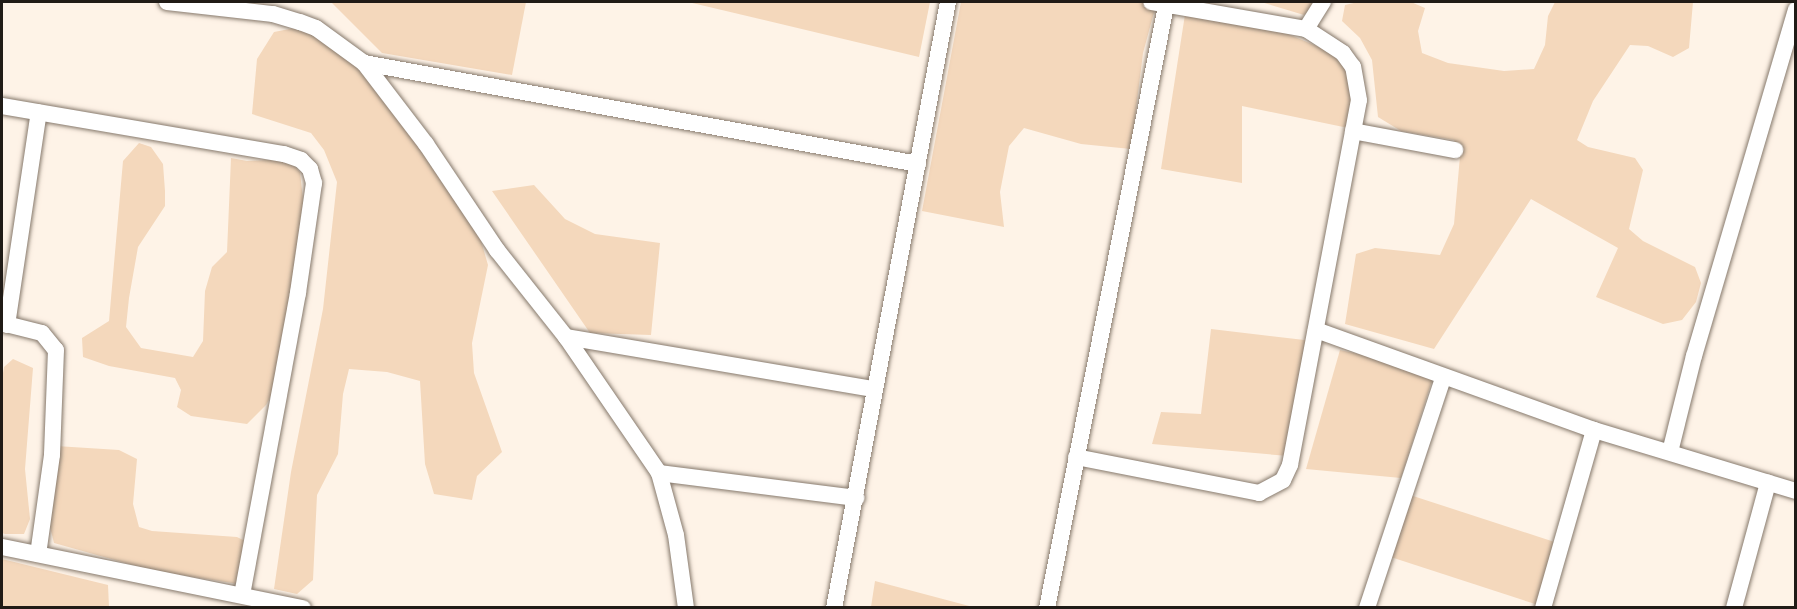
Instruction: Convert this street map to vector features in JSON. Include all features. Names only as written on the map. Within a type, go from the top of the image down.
[{"type":"street","points":[[167,2],[272,8],[316,27],[363,63],[426,144],[497,250],[566,337],[659,474],[676,535],[686,608]]},
{"type":"street","points":[[834,608],[948,2]]},
{"type":"street","points":[[1306,29],[1323,2]]},
{"type":"street","points":[[1047,608],[1158,4],[1306,29],[1343,53],[1353,67],[1359,100],[1290,465],[1275,487],[1259,493],[1076,457]]},
{"type":"street","points":[[1670,452],[1694,356],[1796,10]]},
{"type":"street","points":[[363,63],[918,164]]},
{"type":"street","points":[[2,105],[284,154],[301,160],[310,169],[314,183],[298,293],[242,594]]},
{"type":"street","points":[[38,555],[53,443],[56,350],[42,333],[4,324],[39,112]]},
{"type":"street","points":[[1353,131],[1455,150]]},
{"type":"street","points":[[1316,330],[1443,378],[1594,430],[1796,491]]},
{"type":"street","points":[[566,337],[875,389]]},
{"type":"street","points":[[1367,608],[1443,378]]},
{"type":"street","points":[[1543,608],[1594,430]]},
{"type":"street","points":[[659,474],[856,498]]},
{"type":"street","points":[[1734,608],[1768,483]]},
{"type":"street","points":[[2,548],[242,594],[303,608]]},
{"type":"shaded area","points":[[331,2],[526,2],[512,75],[382,53]]},
{"type":"shaded area","points":[[688,2],[930,2],[919,57]]},
{"type":"shaded area","points":[[961,2],[1141,2],[1156,5],[1143,53],[1131,149],[1081,144],[1024,128],[1009,146],[1000,192],[1004,227],[922,211]]},
{"type":"shaded area","points":[[1261,2],[1319,2],[1304,15]]},
{"type":"shaded area","points":[[1358,2],[1411,2],[1425,8],[1418,31],[1422,53],[1448,63],[1504,71],[1534,69],[1545,45],[1548,16],[1555,2],[1693,2],[1689,48],[1673,57],[1648,46],[1630,45],[1593,101],[1577,140],[1588,147],[1635,158],[1643,170],[1629,229],[1643,241],[1695,267],[1701,283],[1696,302],[1682,320],[1663,324],[1596,297],[1618,248],[1531,199],[1434,349],[1345,324],[1356,254],[1375,248],[1440,255],[1454,224],[1460,156],[1454,140],[1401,131],[1378,117],[1372,60],[1360,38],[1342,21],[1345,5]]},
{"type":"shaded area","points":[[1186,8],[1267,25],[1342,57],[1351,92],[1353,129],[1242,106],[1242,183],[1161,169]]},
{"type":"shaded area","points":[[305,26],[335,42],[388,98],[477,227],[488,265],[472,343],[474,373],[502,452],[477,476],[472,500],[434,494],[425,464],[420,381],[387,372],[349,369],[343,394],[338,454],[317,495],[313,580],[297,594],[274,589],[291,472],[323,309],[337,182],[324,150],[311,133],[252,114],[257,59],[274,32]]},
{"type":"shaded area","points":[[139,143],[151,147],[163,164],[165,191],[165,206],[138,247],[129,298],[126,327],[141,348],[193,357],[203,341],[205,291],[212,267],[227,252],[231,158],[247,161],[288,159],[300,172],[305,217],[277,385],[266,405],[247,424],[191,416],[177,407],[181,390],[175,378],[109,366],[83,357],[82,338],[109,321],[123,161]]},
{"type":"shaded area","points":[[534,185],[565,219],[595,234],[660,243],[651,335],[590,333],[492,191]]},
{"type":"shaded area","points":[[1211,329],[1313,341],[1288,456],[1152,444],[1161,412],[1201,414]]},
{"type":"shaded area","points":[[1340,350],[1435,371],[1401,478],[1306,469]]},
{"type":"shaded area","points":[[13,359],[33,368],[25,469],[30,519],[24,534],[2,533],[2,379],[4,367]]},
{"type":"shaded area","points":[[56,446],[119,450],[137,459],[133,504],[139,527],[152,531],[237,537],[255,546],[245,585],[154,571],[54,543],[50,527]]},
{"type":"shaded area","points":[[1410,495],[1558,543],[1538,605],[1390,557]]},
{"type":"shaded area","points":[[2,559],[108,585],[109,607],[2,607]]},
{"type":"shaded area","points":[[875,581],[973,607],[871,607]]}]
